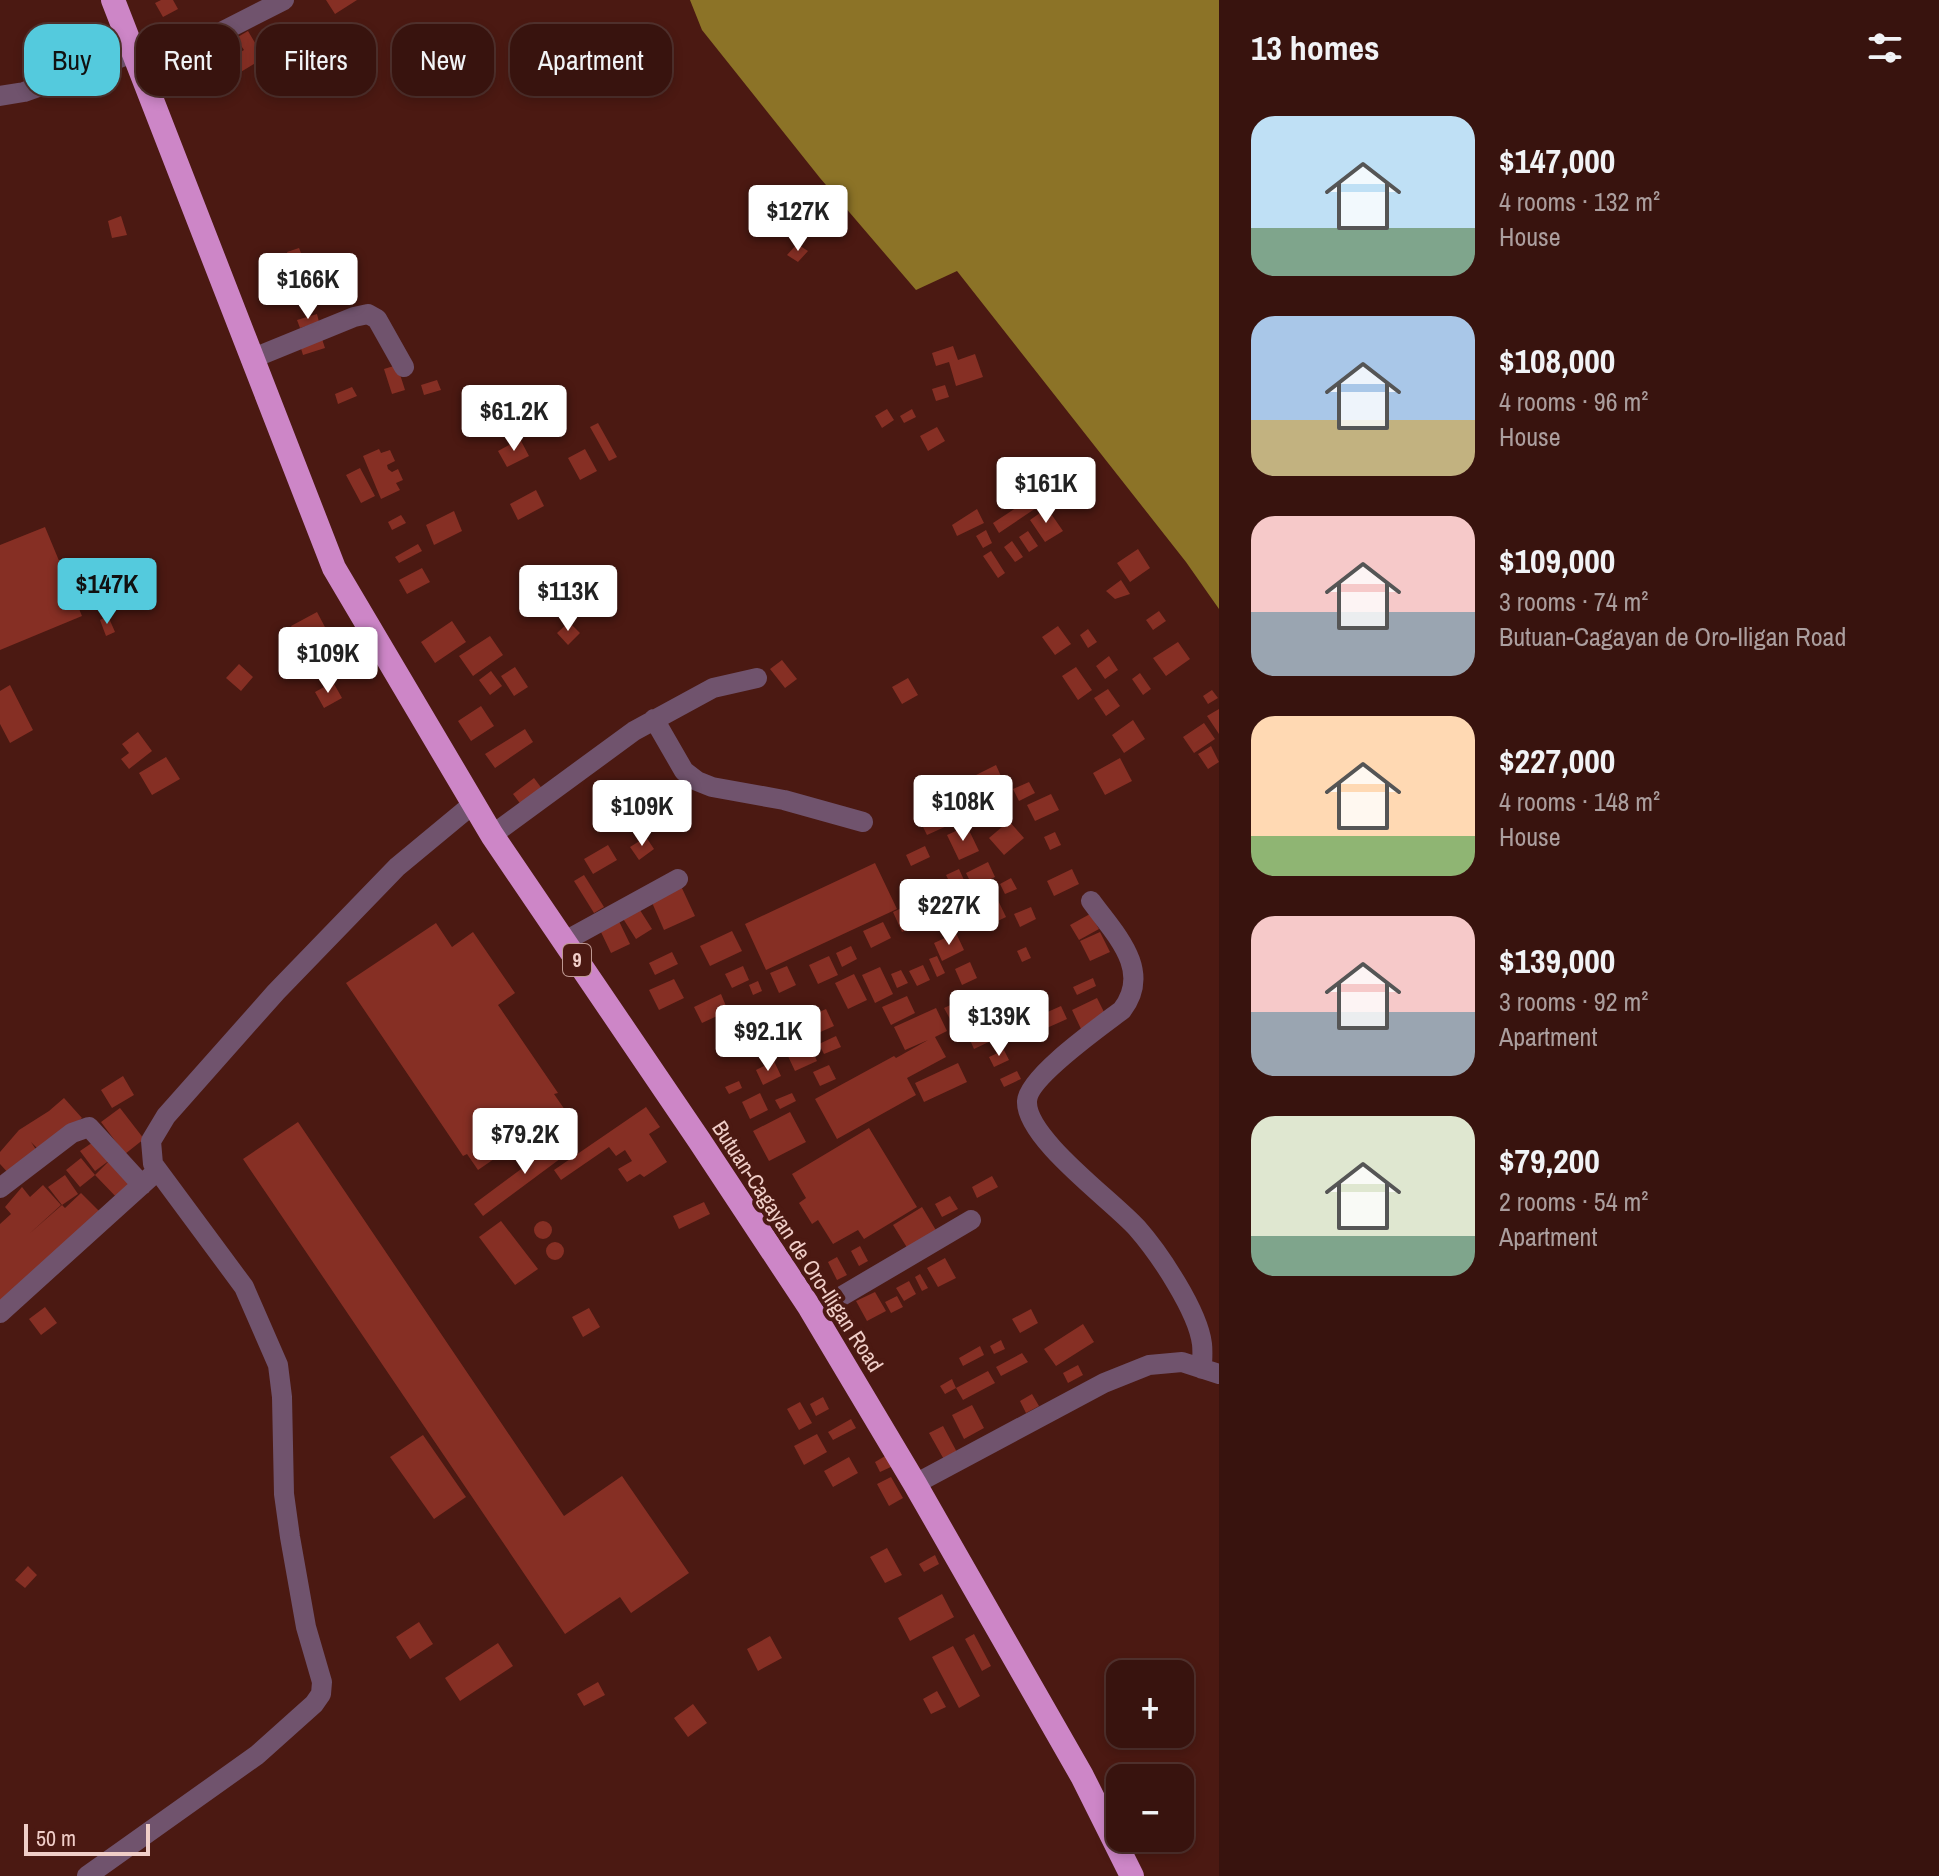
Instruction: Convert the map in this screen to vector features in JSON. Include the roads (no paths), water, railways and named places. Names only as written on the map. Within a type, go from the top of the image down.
[{"type":"highway","name":"Butuan-Cagayan de Oro-Iligan Road","points":[[113,0],[136,60]]},
{"type":"highway","name":"Butuan-Cagayan de Oro-Iligan Road","points":[[150,96],[334,568],[492,835],[813,1313],[1082,1776],[1132,1876]]},
{"type":"street","points":[[228,24],[284,0]]},
{"type":"street","points":[[0,96],[136,63]]},
{"type":"street","points":[[251,359],[368,314],[377,319],[404,367]]},
{"type":"street","points":[[492,835],[654,719],[713,688],[757,678]]},
{"type":"street","points":[[654,719],[684,771],[697,781],[712,787],[784,800],[863,822]]},
{"type":"street","points":[[0,1313],[149,1178],[151,1141],[174,1107],[350,914],[397,867],[473,804]]},
{"type":"street","points":[[565,941],[678,879]]},
{"type":"street","points":[[1091,901],[1129,954],[1134,986],[1122,1010],[1057,1060],[1032,1087],[1026,1101],[1028,1109],[1032,1121],[1068,1165],[1115,1206],[1154,1249],[1196,1322],[1211,1371]]},
{"type":"street","points":[[0,1188],[72,1133],[89,1127],[149,1178],[244,1287],[278,1365],[282,1397],[284,1494],[306,1627],[319,1666],[321,1694],[314,1704],[257,1755],[87,1876]]},
{"type":"street","points":[[813,1313],[971,1220]]},
{"type":"street","points":[[915,1484],[1104,1383],[1149,1365],[1182,1362],[1211,1371]]}]
